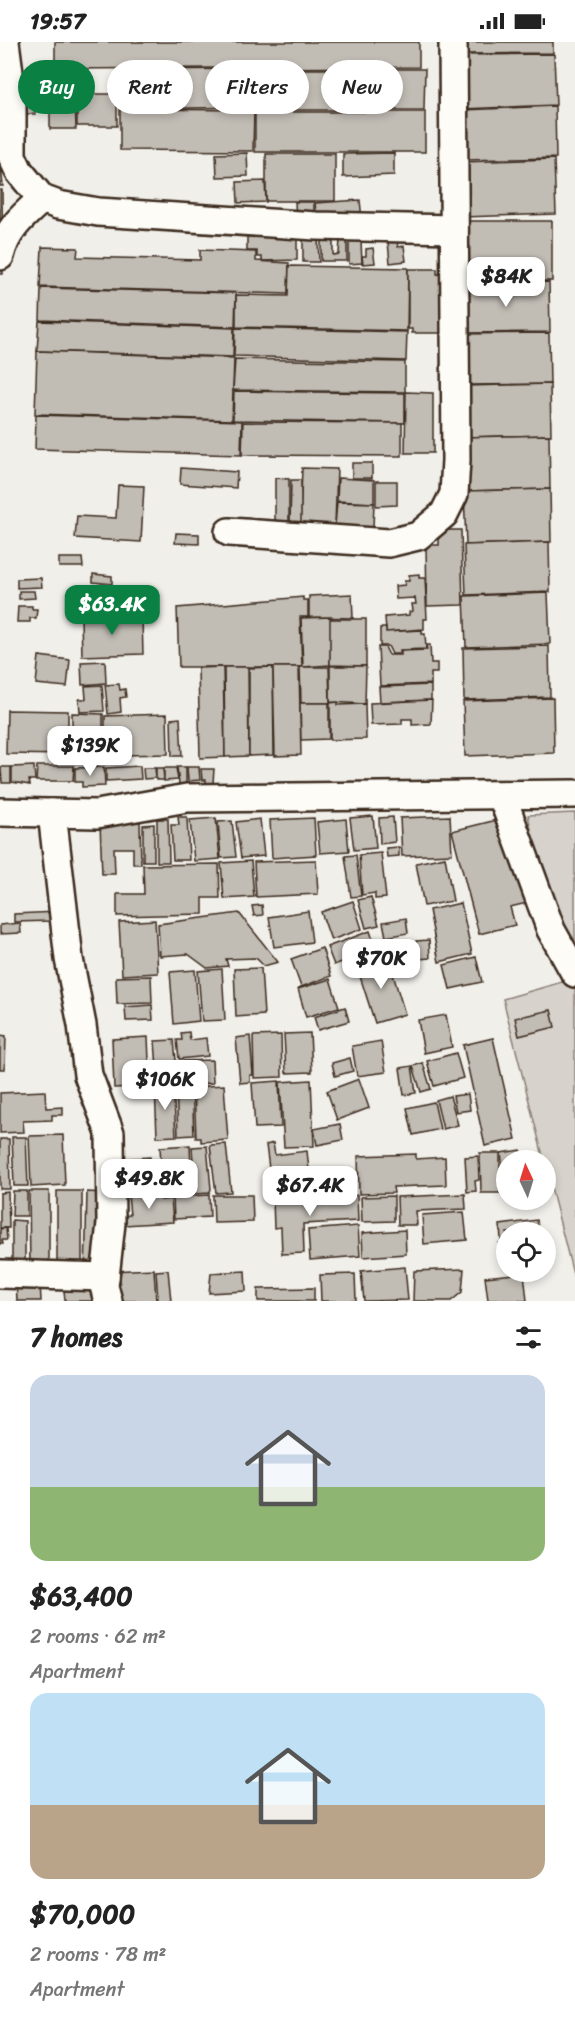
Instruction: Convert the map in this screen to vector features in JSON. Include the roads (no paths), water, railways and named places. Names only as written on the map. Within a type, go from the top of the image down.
[{"type":"street","points":[[5,42],[12,95],[12,156],[19,171],[42,199],[58,205],[98,212],[316,226],[454,230]]},
{"type":"street","points":[[229,532],[389,543],[418,536],[444,514],[454,494],[456,460],[453,42]]},
{"type":"street","points":[[0,256],[3,245],[16,222],[42,199]]},
{"type":"street","points":[[0,812],[97,814],[187,798],[575,794]]},
{"type":"street","points":[[502,796],[551,930],[575,973]]},
{"type":"street","points":[[0,1274],[107,1289],[111,1223],[110,1133],[88,1075],[82,1025],[69,960],[52,813]]}]
